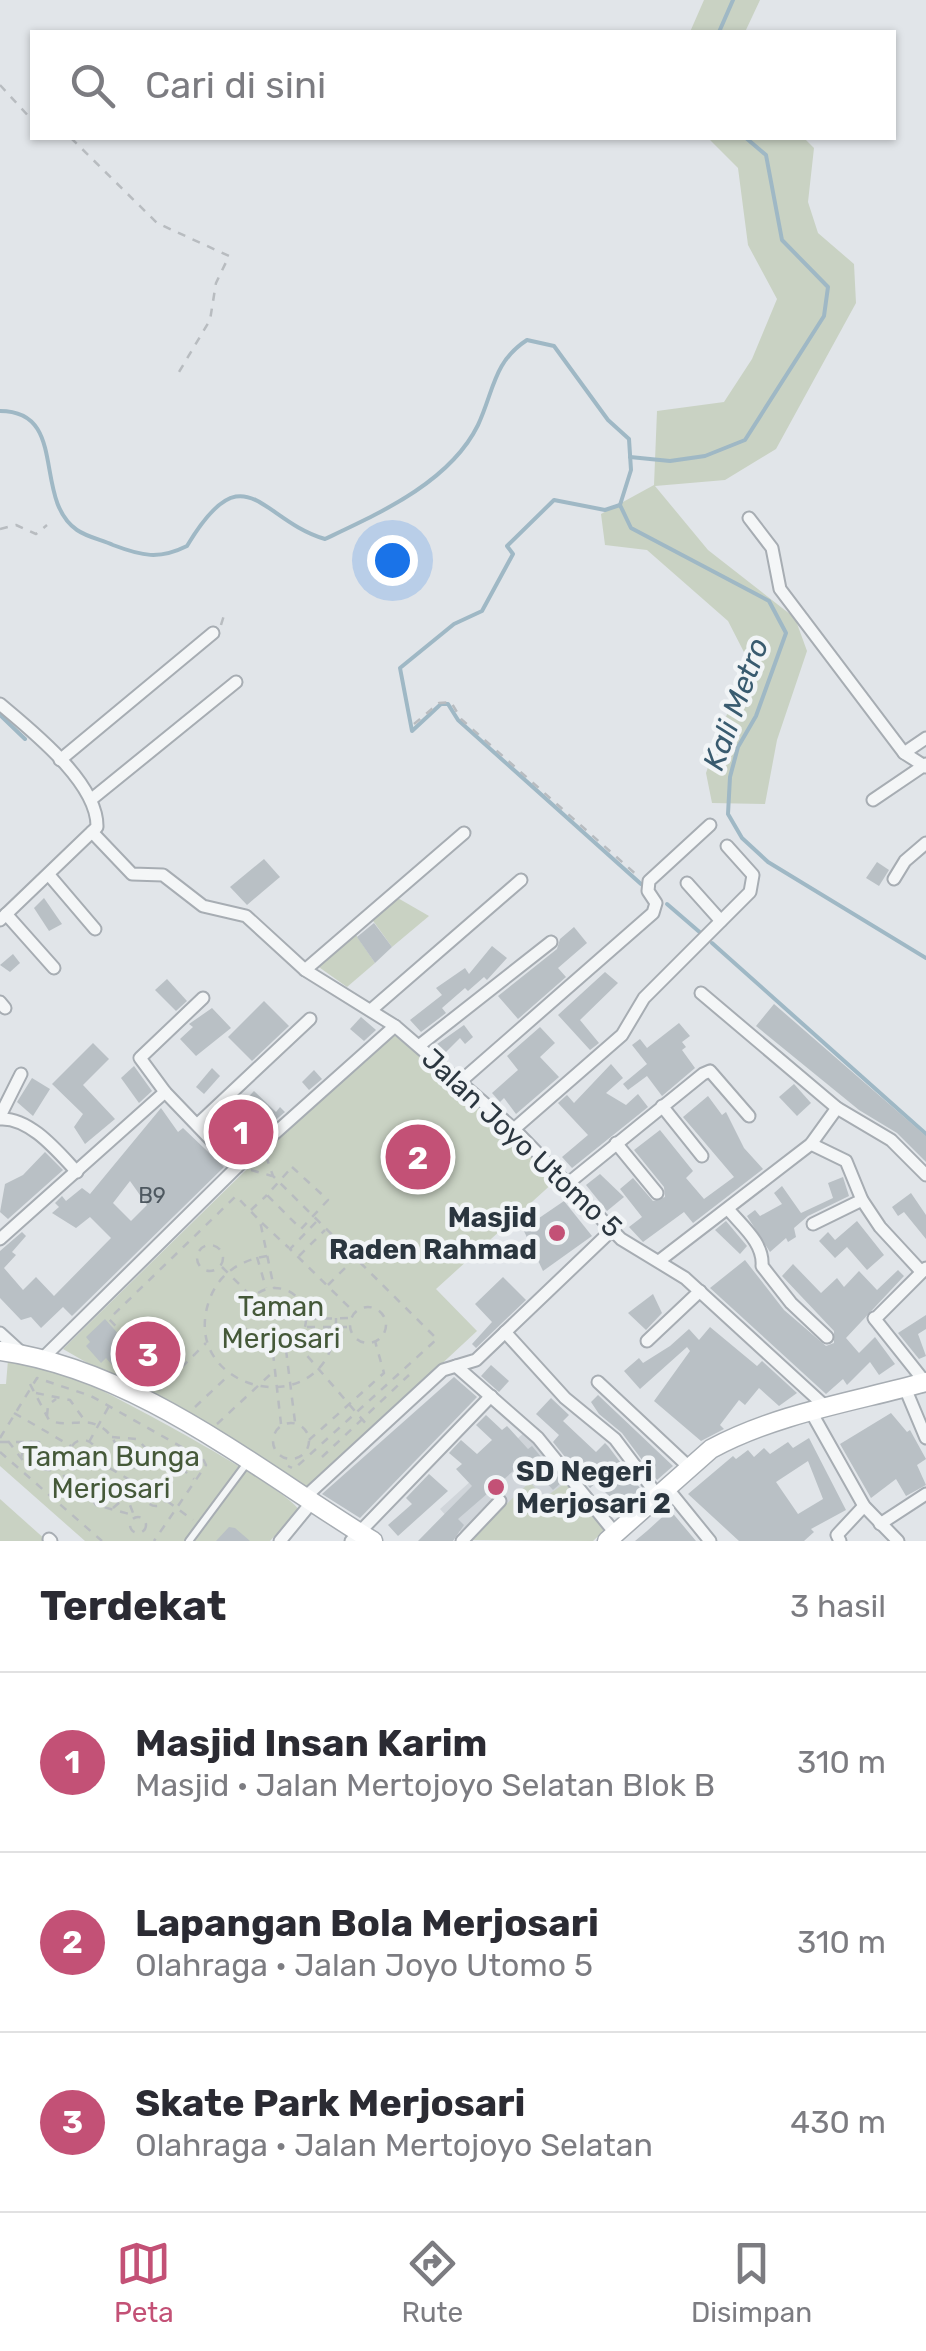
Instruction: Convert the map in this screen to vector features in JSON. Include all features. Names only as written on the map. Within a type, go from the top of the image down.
[{"type":"main road","points":[[0,1352],[44,1357],[125,1382],[147,1402],[255,1457],[360,1538]]},
{"type":"main road","points":[[611,1537],[690,1468],[730,1439],[818,1409],[926,1382]]},
{"type":"street","points":[[749,518],[772,548],[780,589],[904,753],[926,766],[873,800]]},
{"type":"street","points":[[60,760],[213,634]]},
{"type":"street","points":[[93,798],[236,682]]},
{"type":"street","points":[[0,704],[60,760],[93,798],[97,826],[3,917],[54,968]]},
{"type":"street","points":[[904,753],[926,738]]},
{"type":"street","points":[[461,1080],[653,913],[656,903],[647,884],[710,825]]},
{"type":"street","name":"Jalan Joyo Utomo 5","points":[[92,832],[132,874],[162,875],[203,906],[246,916],[305,970],[370,1010],[391,1030],[420,1046],[461,1080],[612,1230],[700,1291],[818,1409],[864,1506],[898,1541]]},
{"type":"street","points":[[305,970],[464,834]]},
{"type":"street","points":[[894,879],[905,860],[926,843]]},
{"type":"street","points":[[514,1129],[622,1035],[644,998],[750,892],[754,881],[727,846]]},
{"type":"street","points":[[49,875],[95,929]]},
{"type":"street","points":[[370,1010],[521,880]]},
{"type":"street","points":[[687,882],[720,921]]},
{"type":"street","points":[[420,1046],[551,942]]},
{"type":"street","points":[[701,993],[837,1108],[891,1140],[926,1175]]},
{"type":"street","points":[[202,998],[142,1053],[142,1064],[240,1165]]},
{"type":"street","points":[[198,1124],[310,1019]]},
{"type":"street","points":[[44,1357],[240,1165],[391,1030]]},
{"type":"street","points":[[566,1185],[710,1071],[748,1116]]},
{"type":"street","points":[[21,1074],[0,1118],[16,1121],[39,1136],[77,1172]]},
{"type":"street","points":[[0,1239],[165,1092]]},
{"type":"street","points":[[662,1106],[702,1156]]},
{"type":"street","points":[[659,1261],[811,1144],[837,1108]]},
{"type":"street","points":[[616,1144],[656,1193]]},
{"type":"street","points":[[811,1144],[846,1162],[862,1200],[880,1227],[922,1268],[874,1318],[926,1382]]},
{"type":"street","points":[[813,1224],[862,1200]]},
{"type":"street","points":[[728,1209],[763,1254],[762,1266],[827,1337]]},
{"type":"street","points":[[280,1541],[303,1518],[308,1500],[374,1434],[443,1370],[476,1360],[612,1230]]},
{"type":"street","points":[[647,1342],[700,1291]]},
{"type":"street","points":[[505,1332],[565,1398],[615,1440],[710,1541]]},
{"type":"street","points":[[0,1333],[24,1354]]},
{"type":"street","points":[[456,1366],[538,1438],[611,1537]]},
{"type":"street","points":[[598,1382],[690,1468]]},
{"type":"street","points":[[905,1388],[926,1438]]},
{"type":"street","points":[[360,1538],[491,1396]]},
{"type":"street","points":[[880,1524],[926,1494]]},
{"type":"street","points":[[462,1541],[500,1502]]},
{"type":"street","points":[[840,1541],[836,1534],[864,1506]]},
{"type":"lane","points":[[189,1541],[255,1457]]},
{"type":"path","points":[[0,85],[30,118]]},
{"type":"path","points":[[73,140],[157,223],[229,256],[216,283],[210,320],[176,377]]},
{"type":"path","points":[[0,529],[16,525],[36,534],[47,526]]},
{"type":"path","points":[[414,724],[440,703],[450,702],[461,719],[647,884]]},
{"type":"path","points":[[255,1457],[294,1470],[436,1339],[273,1176],[259,1148]]},
{"type":"path","points":[[240,1165],[273,1176]]},
{"type":"path","points":[[250,1211],[292,1167],[298,1168],[328,1200],[290,1250]]},
{"type":"path","points":[[14,1413],[72,1447],[89,1442],[125,1382],[114,1366],[134,1346],[109,1318],[236,1196],[354,1312]]},
{"type":"path","points":[[267,1196],[299,1228],[316,1219]]},
{"type":"path","points":[[260,1221],[274,1288]]},
{"type":"path","points":[[298,1257],[326,1229]]},
{"type":"path","points":[[327,1286],[370,1244]]},
{"type":"path","points":[[221,1266],[214,1271],[202,1269],[197,1258],[200,1250],[212,1245],[220,1249],[221,1266],[253,1298]]},
{"type":"path","points":[[267,1256],[228,1272],[207,1306],[208,1342],[230,1374],[256,1386],[290,1386],[319,1368],[332,1348],[336,1318]]},
{"type":"path","points":[[257,1258],[267,1289]]},
{"type":"path","points":[[267,1289],[293,1294],[306,1318],[296,1342],[286,1349],[273,1350],[255,1343],[245,1326],[253,1298],[267,1289]]},
{"type":"path","points":[[366,1306],[382,1312],[386,1328],[376,1342],[360,1341],[350,1328],[354,1312],[366,1306]]},
{"type":"path","points":[[306,1318],[351,1318]]},
{"type":"path","points":[[305,1328],[350,1328]]},
{"type":"path","points":[[147,1402],[208,1342]]},
{"type":"path","points":[[296,1342],[374,1434]]},
{"type":"path","points":[[308,1440],[305,1430],[296,1424],[282,1426],[274,1434],[274,1446],[285,1458],[301,1455],[308,1440],[384,1372],[385,1364],[376,1342]]},
{"type":"path","points":[[286,1349],[296,1424]]},
{"type":"path","points":[[273,1350],[282,1426]]},
{"type":"path","points":[[204,1418],[216,1425],[274,1370]]},
{"type":"path","points":[[192,1411],[230,1374]]},
{"type":"path","points":[[322,1457],[409,1375]]},
{"type":"path","points":[[154,1541],[206,1465],[204,1459],[68,1385],[37,1378],[0,1440],[33,1440],[49,1451],[57,1471],[67,1480],[82,1485],[108,1483],[120,1489],[134,1517],[132,1530],[158,1535]]},
{"type":"path","points":[[30,1384],[49,1420],[64,1425],[98,1425],[111,1438],[119,1457],[135,1466],[164,1464],[174,1457],[196,1480]]},
{"type":"path","points":[[35,1392],[76,1404],[85,1422]]},
{"type":"path","points":[[49,1420],[48,1405],[58,1398]]},
{"type":"path","points":[[111,1438],[132,1436],[170,1472],[180,1467]]},
{"type":"path","points":[[21,1458],[22,1449],[33,1440]]},
{"type":"path","points":[[8,1441],[28,1467],[57,1471]]},
{"type":"path","points":[[72,1447],[71,1458],[84,1466],[94,1460],[96,1452],[89,1442]]},
{"type":"path","points":[[135,1466],[144,1461],[146,1450]]},
{"type":"path","points":[[0,1452],[102,1541]]},
{"type":"path","points":[[94,1460],[147,1490],[152,1505],[166,1500]]},
{"type":"path","points":[[56,1500],[76,1464]]},
{"type":"path","points":[[147,1490],[152,1484],[163,1486],[166,1500],[201,1526]]},
{"type":"path","points":[[82,1485],[92,1502],[146,1521],[145,1530]]},
{"type":"path","points":[[112,1509],[120,1502],[120,1489]]},
{"type":"shaded area","name":"SD Negeri Merjosari 2","points":[[527,1430],[569,1480],[544,1499],[530,1483],[468,1540],[440,1509]]},
{"type":"green space","points":[[704,0],[760,0],[746,30],[691,30]]},
{"type":"green space","points":[[710,140],[806,140],[814,148],[808,202],[818,233],[854,264],[856,303],[776,449],[725,480],[655,486],[708,550],[795,618],[807,651],[777,740],[765,804],[712,803],[706,773],[747,658],[728,621],[647,550],[605,545],[601,514],[654,485],[657,411],[724,402],[752,359],[777,299],[748,245],[738,168]]},
{"type":"green space","points":[[396,897],[429,916],[392,947],[371,918]]},
{"type":"green space","points":[[354,932],[375,963],[347,987],[316,965]]},
{"type":"green space","name":"Taman Merjosari","points":[[393,1034],[499,1122],[555,1181],[436,1289],[477,1331],[307,1489],[63,1349],[291,1126]]},
{"type":"green space","name":"Taman Bunga Merjosari","points":[[8,1360],[61,1371],[117,1398],[261,1480],[299,1510],[270,1541],[85,1541],[0,1466],[0,1384],[6,1384]]},
{"type":"green space","points":[[569,1480],[606,1529],[593,1541],[468,1540],[530,1482],[544,1498]]},
{"type":"green space","points":[[0,1499],[47,1541],[0,1541]]},
{"type":"building","points":[[264,859],[280,877],[247,905],[230,887]]},
{"type":"building","points":[[877,862],[889,870],[879,886],[866,878]]},
{"type":"building","points":[[44,898],[62,924],[49,931],[34,908]]},
{"type":"building","points":[[374,923],[392,947],[375,963],[357,937]]},
{"type":"building","points":[[574,927],[587,943],[558,968],[566,977],[518,1019],[498,996],[557,949],[560,939]]},
{"type":"building","points":[[492,946],[507,958],[487,980],[484,977],[468,991],[465,988],[442,1008],[446,1013],[421,1032],[410,1020],[442,995],[436,988],[465,968],[469,974]]},
{"type":"building","points":[[13,954],[20,963],[10,972],[0,965]]},
{"type":"building","points":[[605,972],[618,983],[580,1020],[599,1043],[590,1050],[558,1015]]},
{"type":"building","points":[[167,979],[187,1001],[176,1011],[155,990]]},
{"type":"building","points":[[264,1001],[289,1026],[252,1061],[228,1037]]},
{"type":"building","points":[[774,1004],[926,1136],[926,1162],[897,1133],[859,1110],[756,1026]]},
{"type":"building","points":[[212,1008],[231,1028],[196,1056],[180,1039],[193,1027],[189,1024]]},
{"type":"building","points":[[361,1017],[376,1030],[364,1041],[350,1029]]},
{"type":"building","points":[[679,1023],[690,1036],[682,1042],[686,1047],[682,1050],[695,1068],[662,1096],[647,1076],[628,1090],[623,1084],[647,1064],[632,1045],[640,1039],[647,1048]]},
{"type":"building","points":[[464,1025],[473,1037],[465,1044],[460,1038],[443,1055],[433,1047]]},
{"type":"building","points":[[540,1027],[555,1043],[540,1057],[559,1077],[516,1114],[504,1098],[500,1102],[492,1093],[518,1070],[507,1056]]},
{"type":"building","points":[[93,1043],[109,1059],[83,1085],[115,1119],[85,1144],[74,1127],[83,1114],[52,1084]]},
{"type":"building","points":[[611,1064],[623,1078],[606,1093],[626,1105],[638,1094],[648,1107],[572,1168],[562,1157],[588,1135],[558,1103],[567,1095],[574,1103]]},
{"type":"building","points":[[134,1066],[152,1091],[139,1103],[121,1078]]},
{"type":"building","points":[[212,1068],[220,1076],[204,1094],[196,1087]]},
{"type":"building","points":[[314,1070],[322,1079],[309,1090],[302,1082]]},
{"type":"building","points":[[32,1078],[50,1089],[33,1116],[17,1102]]},
{"type":"building","points":[[794,1084],[811,1103],[797,1116],[779,1097]]},
{"type":"building","points":[[254,1091],[276,1112],[280,1107],[285,1112],[236,1153],[211,1124],[228,1108],[233,1113]]},
{"type":"building","points":[[708,1096],[722,1115],[726,1112],[744,1148],[763,1169],[693,1223],[684,1212],[643,1242],[629,1227],[642,1217],[620,1189],[633,1178],[653,1201],[665,1197],[664,1187],[634,1150],[660,1130],[693,1171],[686,1178],[704,1199],[734,1177],[683,1117]]},
{"type":"building","points":[[161,1108],[178,1132],[183,1128],[224,1167],[72,1316],[63,1307],[41,1328],[31,1317],[21,1320],[0,1298],[0,1251],[22,1232],[26,1236],[4,1268],[23,1290],[36,1277],[54,1296],[111,1238],[90,1217],[76,1228],[52,1213],[62,1196],[66,1201],[82,1188],[90,1194]],"holes":[[[130,1181],[147,1205],[131,1221],[113,1203]]]},
{"type":"building","points":[[45,1152],[63,1170],[8,1219],[0,1212],[5,1184],[23,1175]]},
{"type":"building","points":[[600,1174],[624,1197],[607,1211],[586,1185]]},
{"type":"building","points":[[843,1177],[849,1196],[808,1216],[794,1228],[796,1237],[788,1242],[786,1238],[770,1252],[747,1216],[755,1210],[760,1216],[782,1204],[774,1193],[782,1186],[801,1213],[833,1198],[828,1183]]},
{"type":"building","points":[[911,1193],[926,1215],[926,1239],[904,1212],[898,1216],[892,1207]]},
{"type":"building","name":"Masjid Raden Rahmad","points":[[564,1201],[592,1236],[543,1271],[523,1229]]},
{"type":"building","points":[[726,1221],[747,1246],[740,1254],[715,1230]]},
{"type":"building","points":[[857,1221],[884,1255],[867,1270],[847,1247],[835,1258],[819,1241],[828,1232],[835,1240]]},
{"type":"building","points":[[745,1260],[784,1310],[826,1346],[834,1343],[834,1331],[782,1276],[793,1264],[821,1293],[837,1278],[844,1287],[859,1271],[877,1290],[898,1270],[904,1276],[846,1338],[859,1353],[875,1337],[895,1364],[879,1375],[870,1362],[847,1385],[843,1379],[826,1394],[710,1288]]},
{"type":"building","points":[[503,1277],[526,1300],[476,1348],[472,1344],[492,1322],[475,1304]]},
{"type":"building","points":[[653,1294],[662,1313],[646,1330],[628,1313]]},
{"type":"building","points":[[926,1315],[926,1329],[918,1334],[926,1356],[919,1359],[898,1333]]},
{"type":"building","points":[[105,1319],[130,1347],[112,1365],[106,1358],[101,1363],[86,1346],[90,1342],[86,1337]]},
{"type":"building","points":[[710,1327],[757,1366],[762,1361],[797,1393],[779,1406],[759,1388],[745,1405],[739,1400],[720,1425],[724,1429],[701,1441],[654,1401],[690,1351],[687,1347],[640,1389],[624,1371],[639,1358],[643,1363],[670,1346],[689,1329],[699,1340]]},
{"type":"building","points":[[491,1365],[509,1381],[499,1392],[481,1376]]},
{"type":"building","points":[[454,1377],[477,1397],[360,1518],[322,1494]]},
{"type":"building","points":[[598,1395],[673,1466],[657,1480],[622,1433],[599,1414],[591,1402]]},
{"type":"building","points":[[551,1398],[569,1415],[563,1421],[596,1452],[605,1443],[643,1492],[616,1516],[608,1508],[615,1502],[596,1483],[590,1488],[553,1442],[559,1435],[536,1414]]},
{"type":"building","points":[[891,1413],[907,1432],[910,1430],[926,1459],[917,1465],[926,1485],[906,1496],[896,1479],[871,1498],[840,1444]]},
{"type":"building","points":[[486,1415],[502,1430],[507,1426],[528,1449],[532,1446],[562,1482],[553,1490],[526,1460],[458,1519],[464,1525],[453,1541],[418,1541],[472,1486],[456,1469],[462,1464],[449,1453],[461,1440],[477,1454],[492,1440],[476,1425]]},
{"type":"building","points":[[809,1438],[846,1510],[811,1529],[814,1532],[804,1541],[739,1541],[688,1494],[733,1456],[736,1459],[748,1450],[754,1457],[764,1448],[770,1454],[788,1442],[793,1448]],"holes":[[[808,1461],[823,1499],[798,1514],[776,1482]]]},
{"type":"building","points":[[429,1474],[448,1491],[398,1536],[388,1525],[412,1504],[406,1498]]},
{"type":"building","points":[[670,1510],[696,1541],[635,1541],[647,1531]]},
{"type":"building","points":[[229,1527],[235,1528],[250,1541],[216,1541]]},
{"type":"waterway","points":[[720,30],[733,0]]},
{"type":"waterway","points":[[630,457],[670,461],[705,456],[745,440],[824,316],[828,287],[782,240],[766,155],[748,140]]},
{"type":"waterway","name":"Kali Metro","points":[[0,411],[21,415],[35,425],[43,440],[64,516],[90,537],[142,554],[168,553],[187,546],[207,517],[224,501],[239,496],[253,499],[325,539],[390,507],[432,479],[466,445],[507,358],[527,340],[554,346],[608,420],[629,439],[631,470],[620,505],[631,528],[769,601],[786,633],[756,716],[738,747],[730,777],[728,814],[742,838],[768,862],[926,958]]},
{"type":"waterway","points":[[620,505],[605,510],[554,500],[507,546],[513,554],[482,611],[454,624],[400,668],[412,731],[441,704],[448,704],[458,720],[641,884]]},
{"type":"waterway","points":[[0,715],[25,739]]},
{"type":"waterway","points":[[667,904],[703,935]]},
{"type":"waterway","points":[[712,943],[926,1134]]},
{"type":"place","name":"Masjid Insan Karim","points":[[241,1132]]},
{"type":"place","name":"Lapangan Bola Merjosari","points":[[418,1157]]},
{"type":"place","name":"Masjid Raden Rahmad","points":[[557,1233]]},
{"type":"place","name":"Skate Park Merjosari","points":[[148,1354]]},
{"type":"place","name":"SD Negeri Merjosari 2","points":[[496,1487]]}]
